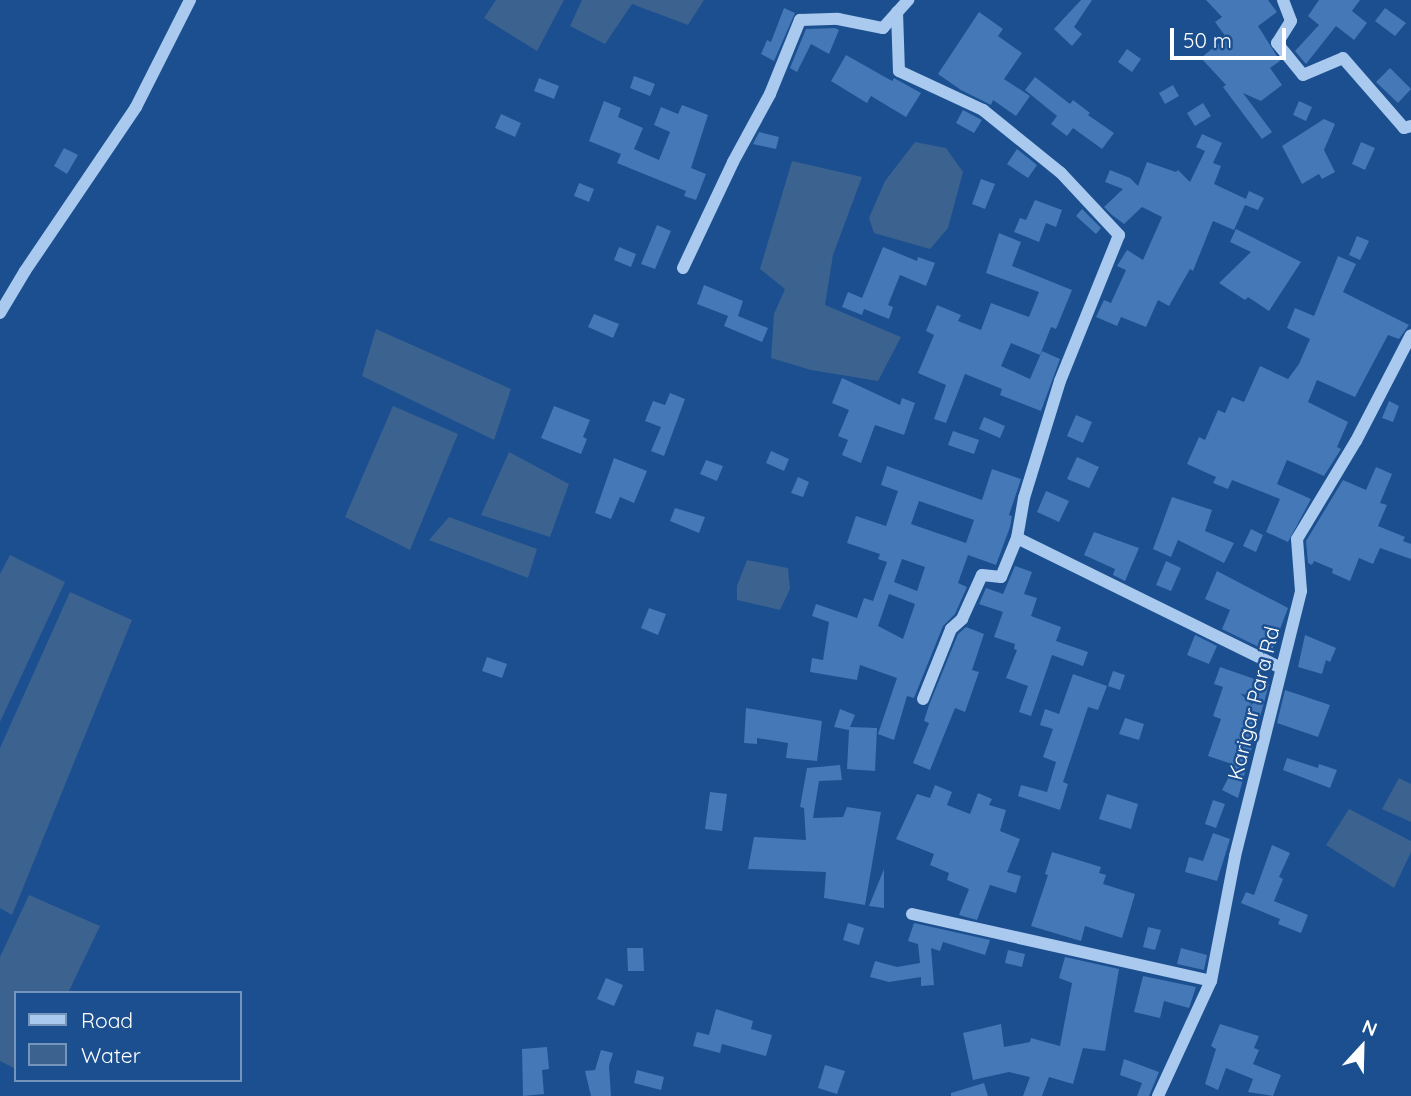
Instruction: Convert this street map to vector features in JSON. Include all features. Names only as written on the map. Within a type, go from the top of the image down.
[{"type":"street","points":[[0,313],[25,271],[136,107],[190,0]]},
{"type":"street","points":[[683,268],[733,162],[770,94],[800,20],[838,19],[883,28],[908,0]]},
{"type":"street","points":[[1283,0],[1291,21],[1277,43],[1303,75],[1343,58],[1404,128],[1411,126]]},
{"type":"street","points":[[897,12],[899,71],[983,110],[1061,173],[1119,235],[1060,381],[1024,498],[1017,538],[1001,577],[982,575],[962,620],[951,629],[923,699]]},
{"type":"street","name":"Karigar Para Rd","points":[[1158,1096],[1211,981],[1235,856],[1301,591],[1297,539],[1406,358],[1411,335]]},
{"type":"street","points":[[1017,538],[1281,668]]},
{"type":"street","points":[[912,914],[1211,981]]},
{"type":"water","points":[[496,0],[564,0],[537,51],[484,18]]},
{"type":"water","points":[[582,0],[704,0],[688,25],[632,4],[605,44],[570,26]]},
{"type":"water","points":[[915,142],[946,148],[963,172],[948,228],[930,249],[874,233],[869,218],[885,181]]},
{"type":"water","points":[[792,161],[862,177],[833,255],[825,305],[901,337],[878,381],[811,370],[771,358],[774,314],[785,289],[760,269]]},
{"type":"water","points":[[376,329],[511,389],[494,440],[362,376]]},
{"type":"water","points":[[393,406],[458,434],[410,550],[345,517]]},
{"type":"water","points":[[509,452],[569,484],[550,537],[481,515]]},
{"type":"water","points":[[449,517],[537,549],[528,578],[429,540]]},
{"type":"water","points":[[10,555],[65,582],[0,722],[0,574]]},
{"type":"water","points":[[747,560],[788,568],[790,589],[780,610],[737,600],[737,586]]},
{"type":"water","points":[[70,592],[132,620],[12,915],[0,908],[0,748]]},
{"type":"water","points":[[1399,778],[1411,784],[1411,822],[1382,809]]},
{"type":"water","points":[[1349,809],[1411,841],[1411,852],[1394,888],[1326,845]]},
{"type":"water","points":[[29,895],[100,926],[69,991],[14,991],[14,1068],[0,1061],[0,957]]},
{"type":"building","points":[[1081,0],[1092,0],[1074,27],[1082,34],[1072,46],[1054,29]]},
{"type":"building","points":[[1206,0],[1268,0],[1277,12],[1258,26],[1280,61],[1270,68],[1282,85],[1261,101],[1243,93],[1272,132],[1262,139],[1223,87],[1226,85],[1201,58],[1226,37],[1215,22],[1222,17]]},
{"type":"building","points":[[1319,0],[1360,0],[1352,11],[1367,23],[1354,40],[1336,26],[1306,64],[1295,51],[1319,25],[1308,16]]},
{"type":"building","points":[[784,8],[795,13],[774,61],[761,54],[767,40],[771,42]]},
{"type":"building","points":[[1385,8],[1406,23],[1395,36],[1375,21]]},
{"type":"building","points":[[979,12],[1003,29],[998,36],[1022,53],[1004,79],[1030,96],[1016,116],[993,100],[991,105],[961,90],[938,74]]},
{"type":"building","points":[[806,29],[839,30],[829,54],[811,44],[797,72],[790,68]]},
{"type":"building","points":[[1127,49],[1141,59],[1132,72],[1118,62]]},
{"type":"building","points":[[846,55],[892,81],[894,78],[921,93],[906,117],[871,96],[867,103],[831,81]]},
{"type":"building","points":[[1390,68],[1411,89],[1398,103],[1376,82]]},
{"type":"building","points":[[634,76],[655,84],[650,96],[630,88]]},
{"type":"building","points":[[1035,77],[1070,104],[1073,100],[1090,113],[1088,115],[1114,133],[1102,149],[1073,128],[1067,136],[1051,124],[1057,116],[1025,90]]},
{"type":"building","points":[[539,78],[559,86],[554,99],[534,91]]},
{"type":"building","points":[[1173,85],[1179,96],[1165,104],[1159,93]]},
{"type":"building","points":[[604,101],[621,108],[618,117],[643,128],[634,149],[659,160],[670,132],[654,125],[661,107],[678,114],[682,105],[708,115],[691,168],[706,174],[696,200],[684,196],[686,191],[617,163],[621,154],[589,141]]},
{"type":"building","points":[[1299,101],[1312,107],[1306,121],[1293,115]]},
{"type":"building","points":[[1203,103],[1211,116],[1195,126],[1187,113]]},
{"type":"building","points":[[963,110],[982,120],[974,133],[956,123]]},
{"type":"building","points":[[501,114],[521,123],[515,137],[495,128]]},
{"type":"building","points":[[1324,119],[1335,124],[1324,150],[1335,172],[1322,179],[1319,174],[1302,184],[1282,146]]},
{"type":"building","points":[[759,132],[779,137],[776,149],[753,144]]},
{"type":"building","points":[[1202,134],[1222,143],[1213,163],[1221,166],[1214,184],[1246,199],[1249,191],[1264,198],[1258,210],[1245,205],[1234,230],[1213,221],[1193,271],[1190,269],[1169,306],[1158,300],[1146,327],[1121,317],[1117,326],[1096,317],[1104,300],[1111,303],[1126,270],[1117,266],[1127,250],[1143,260],[1162,217],[1142,207],[1124,224],[1112,215],[1104,207],[1123,189],[1105,182],[1110,170],[1130,178],[1138,186],[1147,162],[1176,172],[1178,170],[1190,182],[1205,151],[1196,147]]},
{"type":"building","points":[[1361,142],[1375,148],[1365,170],[1352,164]]},
{"type":"building","points":[[64,148],[78,155],[67,174],[54,166]]},
{"type":"building","points":[[1017,149],[1037,165],[1028,178],[1007,164]]},
{"type":"building","points":[[981,179],[995,184],[985,209],[972,204]]},
{"type":"building","points":[[579,183],[594,189],[589,202],[574,196]]},
{"type":"building","points":[[1035,200],[1062,210],[1056,227],[1046,223],[1039,242],[1014,232],[1020,218],[1026,220]]},
{"type":"building","points":[[1082,209],[1101,228],[1096,234],[1076,216]]},
{"type":"building","points":[[657,225],[671,231],[655,269],[641,264]]},
{"type":"building","points":[[1236,229],[1301,262],[1269,311],[1248,297],[1245,300],[1219,283],[1251,252],[1230,242]]},
{"type":"building","points":[[999,233],[1021,242],[1012,266],[1072,290],[1056,329],[1051,327],[1040,355],[1011,343],[1001,366],[1030,379],[1042,351],[1060,359],[1041,411],[1000,395],[1002,389],[965,374],[946,423],[934,419],[946,385],[918,373],[934,335],[926,331],[937,305],[961,315],[958,321],[981,330],[991,303],[1029,317],[1039,292],[986,273]]},
{"type":"building","points":[[1357,236],[1369,241],[1360,260],[1349,255]]},
{"type":"building","points":[[619,247],[636,254],[631,267],[614,260]]},
{"type":"building","points":[[883,247],[917,261],[918,257],[935,263],[926,286],[900,275],[888,305],[893,307],[889,319],[864,309],[862,315],[842,307],[848,292],[862,298]]},
{"type":"building","points":[[1338,256],[1356,264],[1343,292],[1409,325],[1399,339],[1388,335],[1355,397],[1317,380],[1308,402],[1348,422],[1337,447],[1341,449],[1324,476],[1287,460],[1277,484],[1311,499],[1288,542],[1266,532],[1280,499],[1232,480],[1228,489],[1213,483],[1216,477],[1187,464],[1199,437],[1205,440],[1218,410],[1225,413],[1232,397],[1244,402],[1260,366],[1288,379],[1299,364],[1310,339],[1287,328],[1295,308],[1314,316]]},
{"type":"building","points":[[704,285],[743,301],[738,316],[768,328],[762,342],[724,326],[728,316],[697,304]]},
{"type":"building","points":[[594,314],[619,324],[613,338],[588,327]]},
{"type":"building","points":[[842,378],[900,405],[902,398],[915,403],[904,435],[875,425],[861,463],[842,455],[848,440],[838,436],[849,410],[832,403]]},
{"type":"building","points":[[670,393],[685,399],[664,456],[651,451],[661,427],[645,421],[653,401],[665,405]]},
{"type":"building","points":[[1389,401],[1399,406],[1393,422],[1382,418]]},
{"type":"building","points":[[554,406],[590,420],[583,437],[587,439],[581,454],[541,438]]},
{"type":"building","points":[[1076,415],[1092,422],[1083,443],[1067,436]]},
{"type":"building","points":[[984,417],[1005,426],[1000,438],[979,429]]},
{"type":"building","points":[[953,431],[979,440],[974,454],[948,445]]},
{"type":"building","points":[[771,451],[789,459],[784,471],[766,463]]},
{"type":"building","points":[[1077,457],[1099,467],[1089,488],[1067,479]]},
{"type":"building","points":[[614,458],[647,471],[634,503],[620,497],[611,519],[595,513]]},
{"type":"building","points":[[706,460],[723,466],[717,481],[700,474]]},
{"type":"building","points":[[887,466],[982,500],[992,469],[1021,479],[1009,515],[1012,516],[1010,527],[996,565],[968,555],[958,583],[967,587],[955,614],[943,626],[914,698],[907,696],[894,740],[878,734],[897,678],[860,665],[857,680],[810,672],[812,658],[823,660],[829,622],[812,616],[816,604],[857,618],[864,598],[873,601],[887,562],[878,559],[880,554],[847,543],[856,516],[886,526],[898,491],[881,485]],"holes":[[[919,501],[974,520],[966,543],[911,524]],[[902,559],[925,567],[917,591],[894,582]],[[889,594],[915,604],[903,639],[878,626]]]},
{"type":"building","points":[[1376,467],[1392,474],[1380,503],[1387,505],[1378,526],[1405,537],[1403,541],[1411,544],[1411,559],[1380,548],[1373,564],[1359,558],[1350,581],[1332,573],[1333,569],[1314,561],[1312,565],[1308,563],[1306,541],[1343,480],[1366,490]]},
{"type":"building","points":[[798,477],[809,482],[803,497],[791,493]]},
{"type":"building","points":[[1046,491],[1069,501],[1059,522],[1037,512]]},
{"type":"building","points":[[1172,497],[1212,510],[1205,531],[1234,543],[1224,563],[1178,540],[1171,557],[1153,549]]},
{"type":"building","points":[[675,508],[705,517],[699,533],[670,521]]},
{"type":"building","points":[[1251,529],[1263,535],[1256,552],[1243,546]]},
{"type":"building","points":[[1094,532],[1139,548],[1125,581],[1113,575],[1115,569],[1084,555]]},
{"type":"building","points":[[1166,561],[1181,568],[1171,591],[1156,585]]},
{"type":"building","points":[[1015,566],[1032,572],[1024,594],[1037,598],[1031,616],[1061,627],[1056,641],[1088,652],[1083,666],[1052,655],[1031,716],[1019,712],[1028,686],[1006,678],[1017,650],[1014,649],[1015,644],[994,637],[1003,612],[979,604],[986,588],[1003,594]]},
{"type":"building","points":[[1217,571],[1288,608],[1271,653],[1222,629],[1230,610],[1205,599]]},
{"type":"building","points":[[649,608],[666,614],[658,635],[641,628]]},
{"type":"building","points":[[966,627],[984,634],[972,670],[979,672],[965,712],[955,708],[930,770],[913,763],[929,723],[924,721],[929,705],[958,634]]},
{"type":"building","points":[[1195,635],[1217,646],[1209,664],[1187,655]]},
{"type":"building","points":[[1305,635],[1336,648],[1330,662],[1326,660],[1322,674],[1298,667]]},
{"type":"building","points":[[487,657],[507,664],[502,678],[482,671]]},
{"type":"building","points":[[1220,667],[1269,684],[1238,798],[1222,790],[1235,765],[1208,756],[1221,719],[1213,716],[1223,687],[1214,684]]},
{"type":"building","points":[[1113,671],[1125,675],[1120,690],[1108,686]]},
{"type":"building","points":[[1073,674],[1107,686],[1098,710],[1088,707],[1063,782],[1068,784],[1060,810],[1018,796],[1021,785],[1047,792],[1056,762],[1043,757],[1053,729],[1040,725],[1045,709],[1059,714]]},
{"type":"building","points":[[1285,690],[1330,705],[1318,737],[1277,723]]},
{"type":"building","points":[[746,708],[822,721],[817,761],[786,758],[788,743],[757,738],[757,744],[744,743]]},
{"type":"building","points":[[840,709],[855,715],[850,727],[877,728],[875,771],[847,769],[849,730],[834,727]]},
{"type":"building","points":[[1125,718],[1144,724],[1139,740],[1119,734]]},
{"type":"building","points":[[1287,758],[1318,768],[1319,764],[1337,770],[1330,788],[1283,770]]},
{"type":"building","points":[[840,765],[842,780],[819,781],[813,818],[843,817],[847,807],[881,812],[865,905],[824,898],[826,872],[748,869],[754,837],[806,840],[804,808],[800,807],[807,768]]},
{"type":"building","points":[[935,785],[952,792],[947,805],[970,814],[978,793],[992,799],[989,805],[1006,810],[1000,831],[1020,839],[1007,872],[1021,876],[1016,893],[990,885],[977,920],[959,915],[969,889],[947,880],[949,873],[930,865],[934,854],[896,839],[917,794],[930,798]]},
{"type":"building","points":[[710,792],[727,794],[722,831],[705,829]]},
{"type":"building","points":[[1107,794],[1138,804],[1131,829],[1099,819]]},
{"type":"building","points":[[1213,800],[1225,804],[1216,828],[1205,824]]},
{"type":"building","points":[[1213,833],[1230,839],[1217,881],[1185,872],[1189,857],[1203,861]]},
{"type":"building","points":[[1272,845],[1290,853],[1279,877],[1283,879],[1274,901],[1308,915],[1301,933],[1278,924],[1280,919],[1241,903],[1246,892],[1254,895]]},
{"type":"building","points":[[1052,852],[1101,867],[1099,873],[1106,875],[1103,884],[1135,894],[1122,938],[1085,926],[1081,941],[1031,926],[1048,875],[1045,874]]},
{"type":"building","points":[[884,869],[884,908],[869,906]]},
{"type":"building","points":[[848,923],[864,928],[859,945],[843,940]]},
{"type":"building","points":[[914,923],[990,940],[985,955],[943,942],[940,951],[931,948],[934,985],[921,986],[921,977],[889,982],[870,977],[875,961],[897,967],[920,963],[918,944],[908,941]]},
{"type":"building","points":[[1148,927],[1161,930],[1155,950],[1143,947]]},
{"type":"building","points":[[627,948],[643,948],[644,971],[628,971]]},
{"type":"building","points":[[1181,948],[1207,955],[1204,970],[1177,964]]},
{"type":"building","points":[[1008,950],[1025,954],[1022,967],[1005,963]]},
{"type":"building","points":[[1065,957],[1119,969],[1105,1051],[1083,1048],[1073,1084],[1049,1077],[1042,1096],[1023,1096],[1030,1077],[1009,1072],[973,1080],[963,1033],[1001,1024],[1004,1047],[1030,1042],[1031,1038],[1060,1046],[1072,983],[1059,978]]},
{"type":"building","points":[[1143,976],[1196,987],[1189,1008],[1164,1001],[1160,1018],[1134,1012]]},
{"type":"building","points":[[606,978],[623,985],[614,1006],[597,999]]},
{"type":"building","points":[[716,1009],[753,1021],[751,1029],[772,1035],[766,1056],[722,1044],[720,1053],[693,1046],[697,1032],[709,1035]]},
{"type":"building","points":[[1220,1024],[1259,1036],[1254,1048],[1259,1050],[1253,1064],[1281,1075],[1273,1096],[1248,1092],[1253,1079],[1226,1068],[1218,1090],[1205,1084],[1216,1049],[1211,1046]]},
{"type":"building","points":[[547,1047],[549,1069],[542,1070],[544,1094],[523,1096],[522,1049]]},
{"type":"building","points":[[601,1050],[613,1053],[609,1066],[611,1096],[591,1096],[585,1071],[595,1070]]},
{"type":"building","points":[[1124,1059],[1159,1072],[1149,1096],[1137,1096],[1142,1083],[1120,1075]]},
{"type":"building","points":[[825,1065],[845,1071],[837,1094],[818,1088]]},
{"type":"building","points":[[637,1070],[664,1077],[661,1090],[634,1083]]},
{"type":"building","points":[[984,1083],[988,1096],[951,1096],[951,1093]]}]
